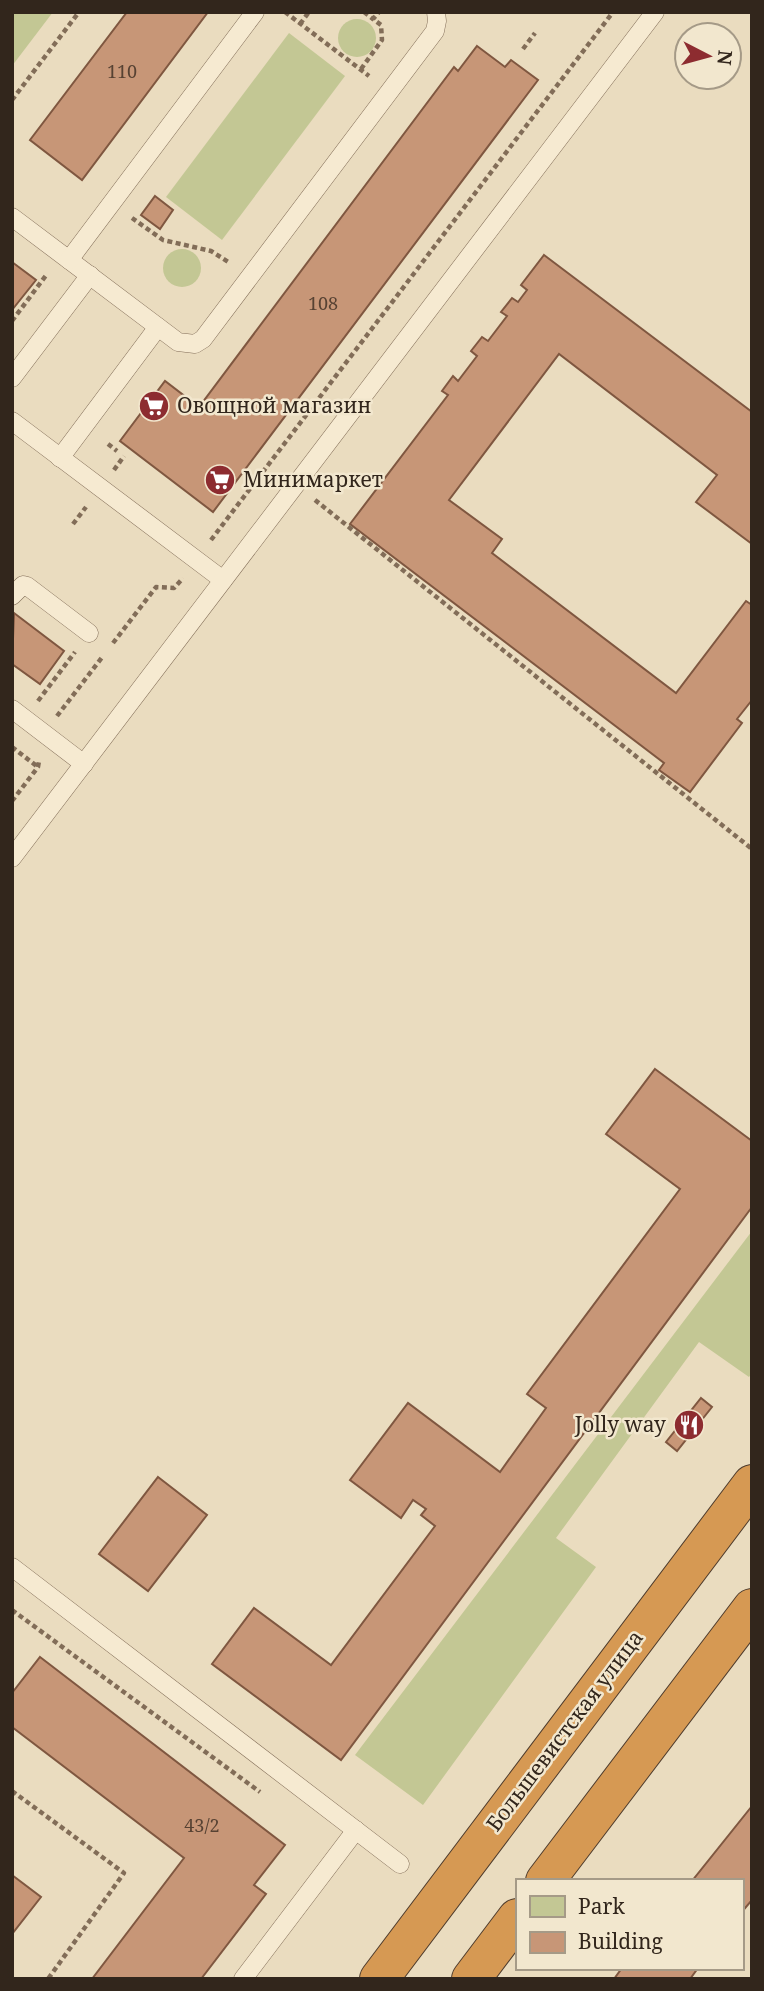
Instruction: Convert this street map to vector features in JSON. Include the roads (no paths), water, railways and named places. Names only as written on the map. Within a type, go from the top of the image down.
[{"type":"highway","name":"Большевистская улица","points":[[379,1979],[752,1484]]},
{"type":"highway","points":[[547,1879],[752,1608]]},
{"type":"highway","points":[[471,1979],[516,1919]]},
{"type":"lane","points":[[66,257],[256,12]]},
{"type":"lane","points":[[12,217],[178,342],[185,345],[195,344],[203,339],[435,32],[436,12]]},
{"type":"lane","points":[[12,858],[655,12]]},
{"type":"lane","points":[[12,378],[90,275]]},
{"type":"lane","points":[[60,457],[158,327]]},
{"type":"lane","points":[[12,421],[223,580]]},
{"type":"lane","points":[[12,596],[23,584],[89,633]]},
{"type":"lane","points":[[18,714],[84,764]]},
{"type":"lane","points":[[12,1567],[400,1864]]},
{"type":"lane","points":[[243,1979],[356,1830]]},
{"type":"place","name":"Овощной магазин","points":[[154,406]]},
{"type":"place","name":"Минимаркет","points":[[220,480]]},
{"type":"place","name":"Jolly way","points":[[689,1425]]}]
